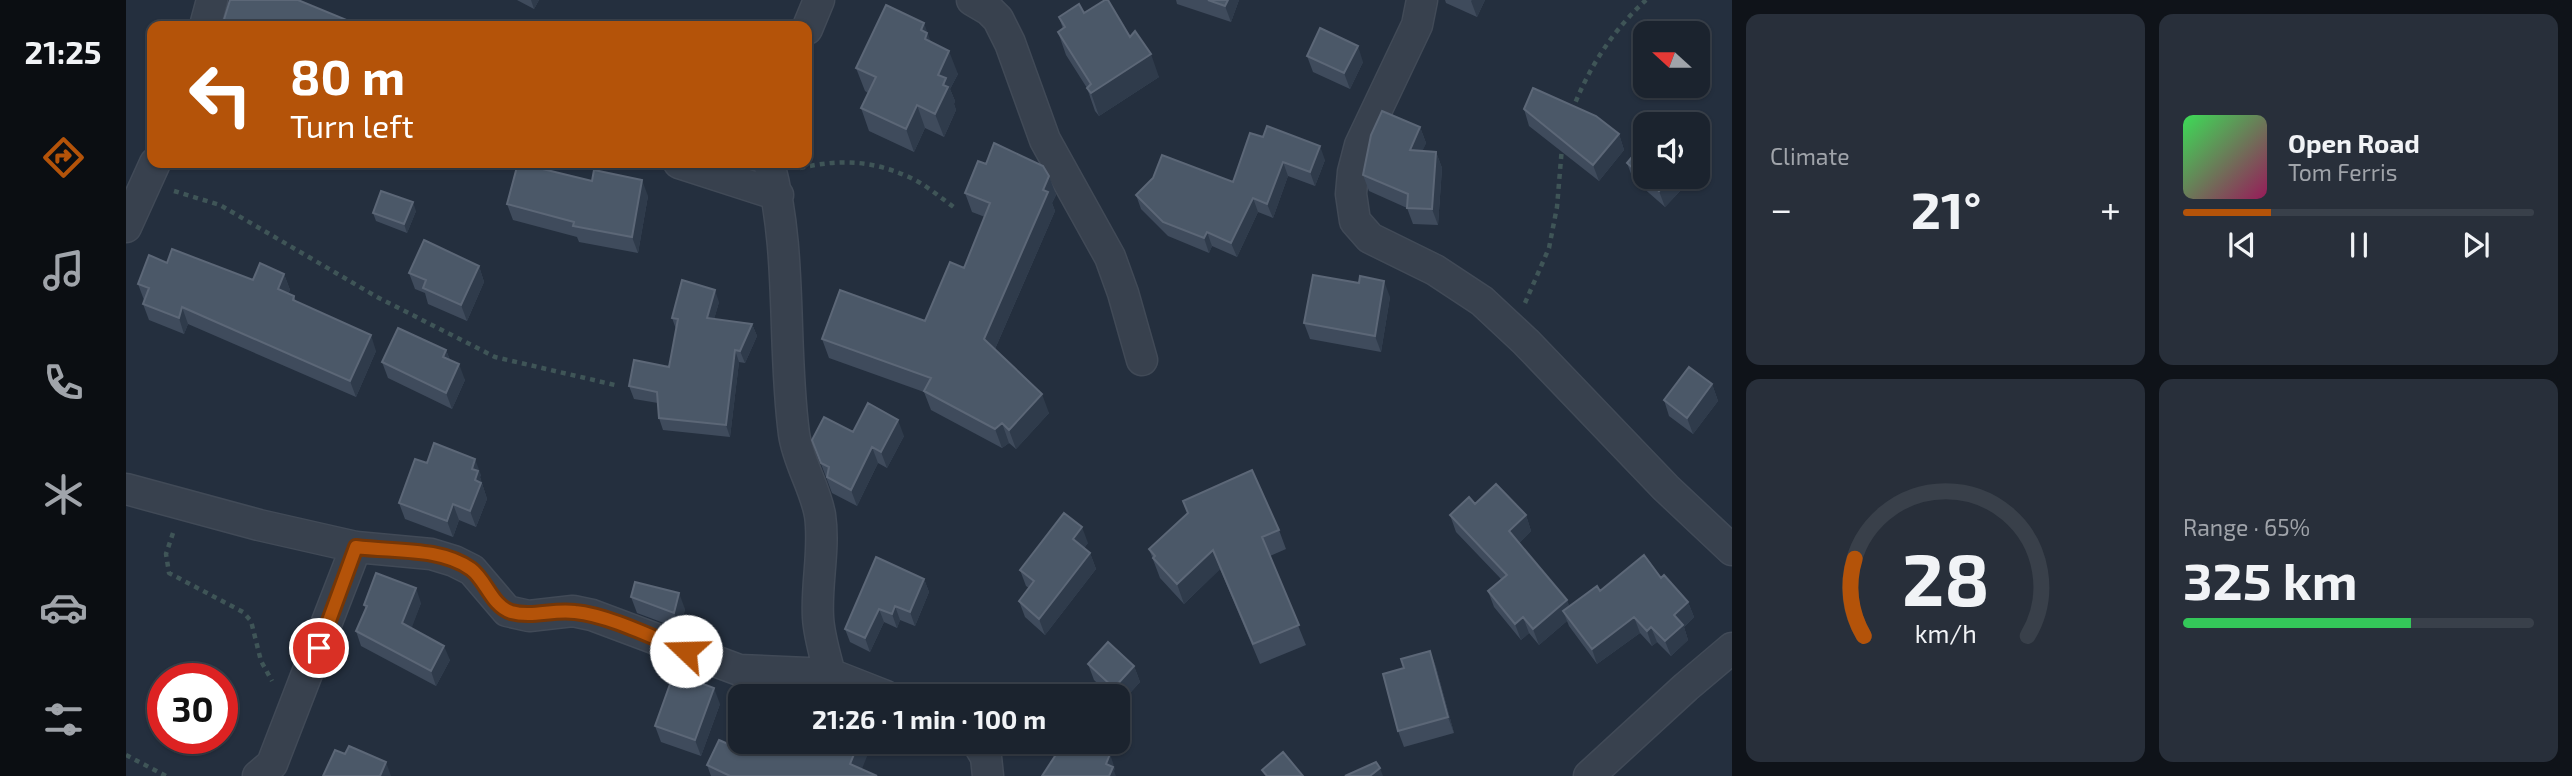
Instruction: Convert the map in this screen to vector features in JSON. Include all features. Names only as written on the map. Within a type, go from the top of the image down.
[{"type":"street","points":[[206,21],[212,0]]},
{"type":"street","points":[[811,21],[820,0]]},
{"type":"street","points":[[972,0],[998,19],[1010,43],[1045,140],[1110,257],[1124,293],[1142,360]]},
{"type":"street","points":[[1422,0],[1417,24],[1360,145],[1351,194],[1355,221],[1370,238],[1386,244],[1482,301],[1562,378],[1666,488],[1732,550]]},
{"type":"street","points":[[713,168],[773,177],[785,269],[795,437],[820,514],[818,615],[821,642],[830,674]]},
{"type":"street","points":[[126,227],[151,173]]},
{"type":"street","points":[[126,489],[259,525],[356,547],[431,554],[454,561],[472,570],[507,611],[529,616],[573,611],[592,615],[739,670],[830,674],[855,684]]},
{"type":"street","points":[[258,776],[272,764],[356,547]]},
{"type":"street","points":[[788,674],[818,615]]},
{"type":"street","points":[[1589,776],[1732,648]]},
{"type":"street","points":[[984,754],[988,776]]},
{"type":"path","points":[[1571,114],[1586,77],[1602,50],[1620,26],[1646,0]]},
{"type":"path","points":[[1510,328],[1525,303],[1549,248],[1557,207],[1563,142]]},
{"type":"path","points":[[812,168],[843,160],[876,166],[912,177],[956,208]]},
{"type":"path","points":[[773,177],[810,168]]},
{"type":"path","points":[[151,173],[220,205],[377,297],[495,356],[615,385]]},
{"type":"path","points":[[183,505],[166,554],[169,573],[243,612],[251,621],[261,661],[290,719]]},
{"type":"path","points":[[126,755],[166,776]]},
{"type":"building","points":[[230,0],[298,0],[349,21],[224,21]]},
{"type":"building","points":[[1108,0],[1130,37],[1135,31],[1151,54],[1091,93],[1087,88],[1091,84],[1058,32],[1065,27],[1059,17],[1079,4],[1084,13]]},
{"type":"building","points":[[1208,0],[1228,0],[1225,6]]},
{"type":"building","points":[[886,5],[924,23],[921,30],[927,33],[925,39],[949,51],[938,75],[946,78],[943,85],[948,87],[935,114],[917,105],[906,129],[861,108],[876,77],[856,68]]},
{"type":"building","points":[[1320,28],[1358,46],[1344,73],[1307,56]]},
{"type":"building","points":[[1533,88],[1596,116],[1619,134],[1593,165],[1524,109]]},
{"type":"building","points":[[1382,111],[1420,127],[1410,150],[1436,152],[1432,209],[1407,208],[1408,194],[1363,175],[1371,135]]},
{"type":"building","points":[[1267,126],[1320,146],[1310,172],[1283,162],[1267,204],[1253,198],[1231,243],[1207,232],[1204,238],[1163,222],[1136,195],[1153,178],[1162,155],[1233,182],[1250,133],[1263,137]]},
{"type":"building","points":[[994,143],[1043,166],[1049,176],[1043,190],[1048,192],[984,339],[1042,394],[1009,430],[1002,423],[995,429],[924,391],[931,378],[822,339],[840,290],[925,321],[950,262],[964,268],[990,203],[965,193],[978,161],[986,164]]},
{"type":"building","points":[[1633,156],[1633,168],[1627,163]]},
{"type":"building","points":[[517,168],[539,168],[592,181],[594,170],[642,180],[632,237],[573,226],[574,222],[507,204]]},
{"type":"building","points":[[381,191],[413,202],[404,224],[373,213]]},
{"type":"building","points":[[424,240],[479,266],[461,305],[423,288],[426,280],[409,273]]},
{"type":"building","points":[[172,249],[253,280],[260,263],[284,274],[278,289],[294,296],[293,300],[371,335],[350,381],[182,307],[179,318],[143,304],[149,288],[138,284],[149,255],[167,263]]},
{"type":"building","points":[[1313,275],[1359,283],[1360,276],[1384,281],[1375,336],[1304,323]]},
{"type":"building","points":[[682,280],[715,290],[707,318],[752,324],[740,351],[735,350],[726,425],[659,418],[657,392],[629,386],[634,360],[669,367],[678,319],[672,318]]},
{"type":"building","points":[[398,328],[446,350],[443,357],[459,364],[446,393],[382,362]]},
{"type":"building","points":[[1689,367],[1712,384],[1687,418],[1664,400]]},
{"type":"building","points":[[868,403],[898,420],[881,452],[872,447],[851,490],[827,477],[829,467],[821,463],[812,440],[824,417],[853,432]]},
{"type":"building","points":[[434,443],[475,459],[472,469],[478,471],[475,480],[481,483],[470,511],[453,504],[447,521],[399,503],[415,459],[427,463]]},
{"type":"building","points":[[1252,470],[1279,530],[1262,537],[1299,625],[1253,644],[1213,550],[1177,584],[1153,558],[1155,556],[1149,549],[1188,513],[1183,501]]},
{"type":"building","points":[[1496,484],[1526,515],[1509,531],[1567,600],[1533,629],[1523,617],[1515,624],[1488,591],[1507,575],[1450,515],[1469,497],[1475,504]]},
{"type":"building","points":[[1064,513],[1082,527],[1073,539],[1090,553],[1039,619],[1019,601],[1034,581],[1020,570]]},
{"type":"building","points":[[1644,555],[1661,578],[1664,575],[1688,602],[1674,615],[1683,625],[1665,641],[1651,627],[1647,631],[1634,617],[1592,649],[1563,611],[1597,586],[1600,591]]},
{"type":"building","points":[[876,557],[924,579],[910,612],[895,606],[892,614],[879,609],[865,638],[845,629]]},
{"type":"building","points":[[376,573],[416,588],[402,623],[444,646],[431,671],[356,631],[367,606],[364,605]]},
{"type":"building","points":[[635,582],[679,593],[674,613],[631,597]]},
{"type":"building","points":[[1108,642],[1134,666],[1118,684],[1110,684],[1088,664]]},
{"type":"building","points":[[1430,651],[1448,717],[1398,731],[1383,674],[1404,668],[1401,659]]},
{"type":"building","points":[[674,673],[714,688],[695,740],[655,726]]},
{"type":"building","points":[[719,740],[728,744],[728,754],[854,754],[850,764],[877,776],[730,776],[707,765]]},
{"type":"building","points":[[349,746],[386,762],[380,776],[323,776],[335,750],[345,754]]},
{"type":"building","points":[[1283,752],[1303,776],[1267,776],[1262,770]]},
{"type":"building","points":[[1053,754],[1110,754],[1106,764],[1113,767],[1109,776],[1042,776],[1055,756]]},
{"type":"building","points":[[1376,762],[1380,768],[1370,776],[1345,776]]},
{"type":"route","points":[[319,648],[356,547],[431,554],[454,561],[472,570],[507,611],[529,616],[573,611],[592,615],[686,651]]}]
